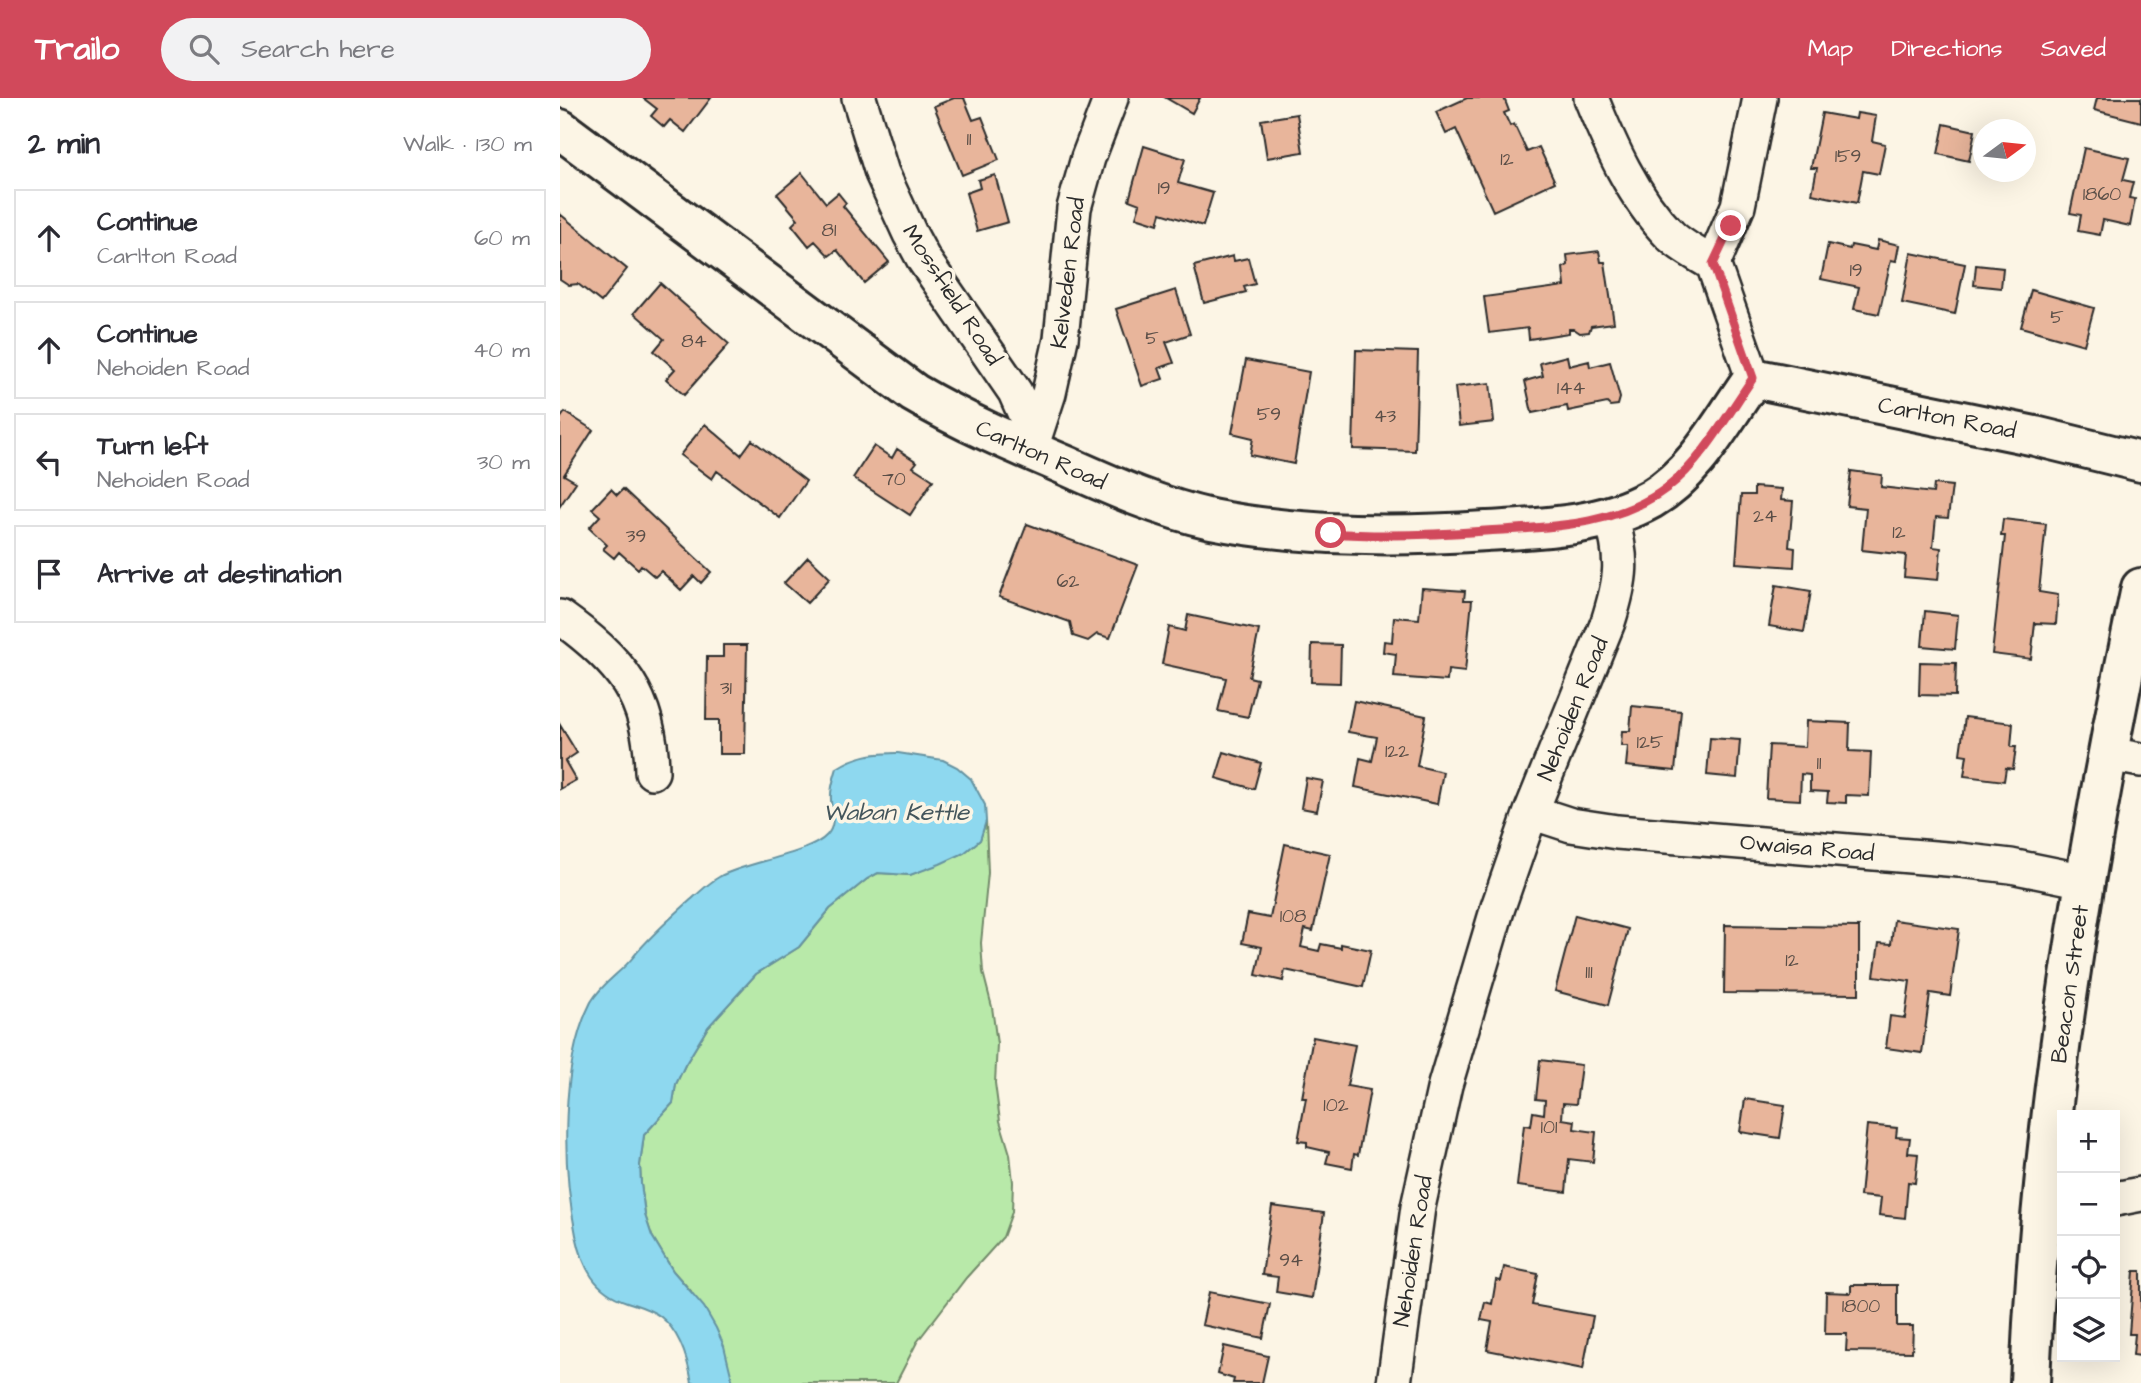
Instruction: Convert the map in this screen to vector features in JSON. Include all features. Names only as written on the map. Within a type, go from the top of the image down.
[{"type":"street","name":"Mossfield Road","points":[[859,98],[882,173],[905,225],[924,260],[1014,392],[1027,419],[1030,451]]},
{"type":"street","name":"Kelveden Road","points":[[1030,451],[1049,393],[1061,339],[1074,208],[1088,158],[1111,98]]},
{"type":"street","points":[[1591,98],[1630,180],[1644,202],[1670,236],[1713,264],[1753,378],[1700,455],[1685,472],[1652,498],[1611,516]]},
{"type":"street","points":[[1713,264],[1738,206],[1760,98]]},
{"type":"street","name":"Carlton Road","points":[[560,129],[914,393],[974,426],[1163,506],[1213,519],[1279,528],[1378,536],[1539,528],[1611,516]]},
{"type":"street","name":"Carlton Road","points":[[1753,378],[2035,436],[2141,462]]},
{"type":"street","name":"Nehoiden Road","points":[[1394,1383],[1418,1207],[1434,1127],[1482,957],[1531,812],[1615,600],[1621,564],[1611,516]]},
{"type":"street","name":"Beacon Street","points":[[2030,1383],[2053,1201],[2069,979],[2085,880],[2125,757],[2141,588]]},
{"type":"street","points":[[560,617],[603,652],[635,692],[650,734],[652,772]]},
{"type":"street","name":"Owaisa Road","points":[[1531,812],[1571,825],[1617,832],[1959,860],[2011,866],[2085,880]]},
{"type":"street","points":[[2120,1198],[2141,1194]]},
{"type":"green space","points":[[986,821],[988,873],[981,943],[983,972],[992,1007],[997,1044],[995,1083],[1000,1121],[1010,1154],[1013,1182],[1012,1212],[1003,1237],[966,1278],[917,1342],[896,1383],[733,1383],[691,1291],[673,1271],[652,1236],[645,1215],[641,1184],[640,1165],[644,1135],[673,1103],[676,1084],[708,1027],[756,974],[799,947],[830,909],[867,879],[878,873],[910,875],[964,853],[980,840]]},
{"type":"water","name":"Waban Kettle","points":[[898,753],[943,760],[971,779],[985,805],[986,821],[980,840],[964,853],[910,875],[878,873],[830,909],[799,947],[756,974],[708,1027],[676,1084],[673,1103],[644,1135],[640,1165],[641,1184],[645,1215],[652,1236],[673,1271],[704,1307],[716,1328],[724,1346],[733,1383],[692,1383],[682,1347],[668,1323],[645,1308],[606,1292],[592,1277],[582,1258],[571,1208],[566,1147],[569,1085],[581,1027],[591,1002],[601,989],[663,925],[709,884],[730,872],[806,848],[827,835],[833,822],[831,791],[837,768],[866,756]]},
{"type":"building","points":[[643,98],[711,98],[685,132],[670,120],[664,127],[651,116],[657,109]]},
{"type":"building","points":[[954,98],[964,98],[973,120],[982,117],[999,160],[962,175],[934,106]]},
{"type":"building","points":[[1166,98],[1200,98],[1192,113]]},
{"type":"building","points":[[1467,98],[1504,98],[1509,111],[1504,113],[1510,126],[1514,124],[1527,152],[1539,147],[1555,182],[1493,211],[1456,129],[1446,134],[1436,112]]},
{"type":"building","points":[[2097,98],[2141,98],[2141,122],[2094,110]]},
{"type":"building","points":[[1822,113],[1856,119],[1857,113],[1876,116],[1872,141],[1885,144],[1879,174],[1863,171],[1857,203],[1812,194],[1817,168],[1811,168]]},
{"type":"building","points":[[1297,114],[1303,152],[1267,158],[1261,120]]},
{"type":"building","points":[[1944,124],[1973,131],[1969,161],[1938,154]]},
{"type":"building","points":[[1144,146],[1185,159],[1178,183],[1213,193],[1203,226],[1161,213],[1158,224],[1136,217],[1140,204],[1129,200]]},
{"type":"building","points":[[2084,148],[2129,158],[2123,180],[2133,182],[2129,198],[2135,199],[2130,226],[2103,220],[2100,235],[2078,231],[2081,215],[2070,213]]},
{"type":"building","points":[[802,173],[826,203],[838,193],[846,203],[843,206],[889,262],[864,283],[837,250],[829,256],[815,241],[809,246],[792,225],[798,219],[777,194]]},
{"type":"building","points":[[995,175],[1008,222],[977,231],[966,193],[980,188],[978,180]]},
{"type":"building","points":[[560,214],[627,269],[601,302],[578,284],[569,285],[560,279]]},
{"type":"building","points":[[1878,240],[1899,245],[1896,261],[1891,260],[1879,314],[1854,309],[1859,287],[1821,279],[1828,244],[1850,249],[1851,245],[1876,250]]},
{"type":"building","points":[[1599,251],[1601,262],[1605,262],[1614,323],[1591,326],[1589,332],[1580,333],[1569,329],[1569,333],[1529,339],[1528,328],[1489,333],[1484,297],[1565,286],[1563,268],[1568,265],[1567,255]]},
{"type":"building","points":[[1911,253],[1965,264],[1955,314],[1902,303]]},
{"type":"building","points":[[1233,256],[1234,261],[1248,258],[1255,284],[1244,287],[1246,292],[1204,303],[1194,266]]},
{"type":"building","points":[[1976,265],[2003,268],[2001,288],[1974,285]]},
{"type":"building","points":[[660,283],[729,344],[684,395],[666,379],[675,369],[654,351],[664,339],[634,313]]},
{"type":"building","points":[[1176,290],[1190,334],[1166,342],[1174,363],[1159,368],[1163,379],[1142,386],[1116,309]]},
{"type":"building","points":[[2031,290],[2094,308],[2084,345],[2021,327]]},
{"type":"building","points":[[1356,350],[1418,352],[1415,451],[1353,449]]},
{"type":"building","points":[[1567,356],[1569,366],[1589,361],[1590,367],[1610,362],[1620,398],[1618,405],[1610,406],[1607,403],[1568,411],[1567,406],[1532,413],[1525,381],[1543,376],[1540,363]]},
{"type":"building","points":[[1246,360],[1309,372],[1294,464],[1250,455],[1253,438],[1232,433]]},
{"type":"building","points":[[1490,383],[1494,422],[1459,426],[1455,387]]},
{"type":"building","points":[[565,412],[593,430],[564,475],[576,482],[560,506],[560,419]]},
{"type":"building","points":[[705,424],[741,455],[752,440],[806,481],[780,518],[717,471],[712,479],[680,455]]},
{"type":"building","points":[[874,446],[892,458],[897,449],[917,462],[913,467],[933,480],[910,515],[853,478]]},
{"type":"building","points":[[1851,471],[1882,475],[1881,487],[1933,493],[1934,484],[1952,486],[1948,518],[1936,517],[1933,547],[1941,548],[1938,580],[1904,577],[1906,555],[1862,550],[1866,508],[1847,506]]},
{"type":"building","points":[[1754,487],[1782,489],[1781,500],[1793,501],[1789,547],[1795,548],[1794,567],[1736,563],[1741,495],[1754,495]]},
{"type":"building","points":[[611,489],[617,495],[623,489],[711,572],[701,583],[694,576],[681,590],[661,571],[655,577],[641,565],[638,569],[619,552],[614,558],[603,549],[607,545],[589,528],[600,516],[592,509]]},
{"type":"building","points":[[2003,519],[2046,524],[2039,592],[2058,595],[2056,624],[2035,623],[2031,659],[1992,654],[2005,536],[2001,536]]},
{"type":"building","points":[[1027,524],[1138,565],[1110,638],[1097,634],[1088,641],[1073,636],[1070,622],[999,597]]},
{"type":"building","points":[[808,557],[830,578],[807,603],[784,583]]},
{"type":"building","points":[[1776,585],[1811,591],[1804,632],[1769,626]]},
{"type":"building","points":[[1422,588],[1465,591],[1464,600],[1472,600],[1465,672],[1448,670],[1447,681],[1394,677],[1396,654],[1383,652],[1384,641],[1392,642],[1394,617],[1419,619]]},
{"type":"building","points":[[1925,611],[1958,615],[1955,649],[1922,646]]},
{"type":"building","points":[[1188,615],[1259,630],[1249,677],[1257,679],[1248,717],[1218,711],[1226,678],[1162,664],[1169,627],[1185,631]]},
{"type":"building","points":[[1312,644],[1341,645],[1340,683],[1311,682]]},
{"type":"building","points":[[723,645],[747,645],[745,754],[719,754],[719,720],[706,720],[707,657],[723,657]]},
{"type":"building","points":[[1920,662],[1956,663],[1955,696],[1919,695]]},
{"type":"building","points":[[1354,701],[1426,716],[1417,766],[1443,772],[1437,804],[1355,787],[1360,758],[1372,761],[1377,737],[1348,732]]},
{"type":"building","points":[[1632,706],[1681,711],[1675,771],[1626,766],[1628,746],[1621,746],[1622,731],[1630,731]]},
{"type":"building","points":[[1965,717],[2013,723],[2011,747],[2016,747],[2013,769],[2006,768],[2004,781],[1964,776],[1967,755],[1960,754]]},
{"type":"building","points":[[1806,721],[1850,723],[1849,751],[1871,752],[1869,796],[1846,795],[1846,803],[1827,802],[1828,792],[1810,791],[1810,775],[1801,774],[1800,800],[1766,798],[1769,745],[1805,747]]},
{"type":"building","points":[[560,725],[577,753],[565,761],[576,780],[560,789]]},
{"type":"building","points":[[1710,738],[1740,740],[1737,778],[1707,775]]},
{"type":"building","points":[[1224,752],[1261,763],[1254,789],[1216,778]]},
{"type":"building","points":[[1306,778],[1323,781],[1317,811],[1301,808]]},
{"type":"building","points":[[1285,844],[1330,854],[1313,931],[1305,929],[1301,947],[1319,951],[1321,944],[1341,948],[1341,944],[1371,950],[1363,987],[1285,970],[1283,981],[1256,975],[1262,947],[1242,943],[1248,914],[1270,918]]},
{"type":"building","points":[[1575,915],[1628,929],[1608,1005],[1555,991]]},
{"type":"building","points":[[1894,920],[1959,929],[1950,996],[1930,993],[1922,1053],[1886,1048],[1890,1016],[1905,1018],[1910,981],[1874,976],[1879,943],[1891,944]]},
{"type":"building","points":[[1725,925],[1859,927],[1859,994],[1724,993]]},
{"type":"building","points":[[1313,1037],[1355,1045],[1347,1086],[1370,1090],[1358,1155],[1354,1154],[1352,1168],[1326,1163],[1329,1152],[1307,1147],[1307,1142],[1298,1141],[1306,1098],[1302,1098]]},
{"type":"building","points":[[1540,1060],[1581,1065],[1576,1104],[1563,1103],[1562,1119],[1575,1121],[1574,1129],[1596,1132],[1593,1162],[1569,1159],[1566,1192],[1517,1186],[1524,1125],[1531,1126],[1533,1112],[1544,1114],[1545,1100],[1536,1099]]},
{"type":"building","points":[[1745,1099],[1785,1105],[1780,1138],[1740,1132]]},
{"type":"building","points":[[1867,1125],[1897,1128],[1896,1137],[1910,1138],[1908,1153],[1918,1154],[1915,1183],[1908,1182],[1905,1218],[1879,1215],[1881,1198],[1860,1196]]},
{"type":"building","points":[[1272,1206],[1324,1213],[1312,1298],[1276,1292],[1278,1277],[1262,1275]]},
{"type":"building","points":[[1504,1267],[1538,1274],[1532,1305],[1593,1316],[1583,1369],[1487,1350],[1492,1322],[1481,1320],[1485,1302],[1492,1304],[1496,1280],[1501,1281]]},
{"type":"building","points":[[2134,1271],[2141,1271],[2141,1356],[2133,1355],[2135,1334],[2129,1334]]},
{"type":"building","points":[[1851,1285],[1897,1285],[1897,1326],[1913,1326],[1912,1352],[1846,1351],[1847,1334],[1825,1334],[1826,1292],[1851,1293]]},
{"type":"building","points":[[1209,1292],[1270,1304],[1263,1338],[1202,1325]]},
{"type":"building","points":[[1224,1346],[1268,1356],[1262,1383],[1233,1383],[1234,1379],[1218,1374]]},
{"type":"route","points":[[1331,533],[1415,535],[1539,528],[1589,522],[1632,508],[1669,486],[1700,455],[1753,378],[1713,264],[1731,226]]}]
